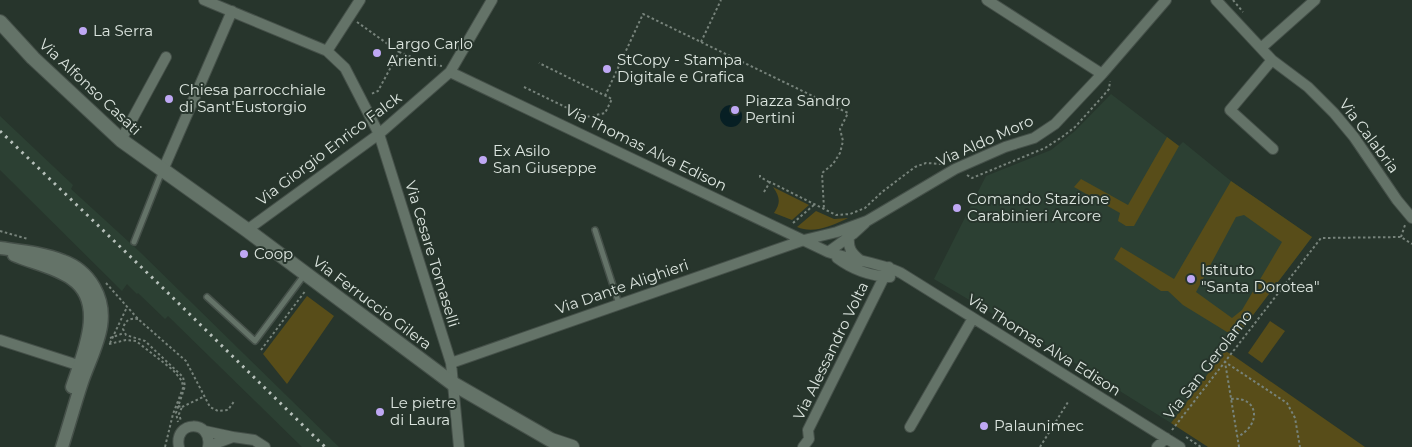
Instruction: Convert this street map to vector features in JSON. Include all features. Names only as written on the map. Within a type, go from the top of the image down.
[{"type":"main road","name":"Via Alfonso Casati","points":[[0,22],[33,58],[121,140],[163,170]]},
{"type":"main road","name":"Via Ferruccio Gilera","points":[[163,170],[247,230],[452,383],[551,440],[572,447]]},
{"type":"street","name":"Via Cesare Tomaselli","points":[[204,0],[215,2],[326,51],[345,68],[379,134],[451,363],[458,447]]},
{"type":"street","points":[[326,51],[360,0]]},
{"type":"street","name":"Via Giorgio Enrico Falck","points":[[247,230],[379,134],[450,72],[492,0]]},
{"type":"street","points":[[987,0],[1106,77]]},
{"type":"street","name":"Via Aldo Moro","points":[[804,240],[838,232],[867,221],[955,169],[1005,147],[1034,138],[1055,124],[1106,77],[1166,0]]},
{"type":"street","name":"Via Calabria","points":[[1216,0],[1272,60],[1308,87],[1334,113],[1354,137],[1397,200],[1412,218]]},
{"type":"street","points":[[1261,48],[1315,0]]},
{"type":"street","points":[[163,170],[232,11]]},
{"type":"street","points":[[121,140],[166,57]]},
{"type":"street","points":[[1272,60],[1230,110],[1273,149]]},
{"type":"street","name":"Via Thomas Alva Edison","points":[[450,72],[828,252],[861,260],[906,278],[1180,447]]},
{"type":"street","name":"Via Aldo Moro","points":[[828,252],[867,221]]},
{"type":"street","points":[[849,237],[848,246],[853,254],[861,260]]},
{"type":"street","name":"Via Dante Alighieri","points":[[451,363],[804,240]]},
{"type":"street","points":[[0,248],[56,258],[70,264],[88,278],[97,291],[96,309],[103,317],[101,333],[83,366],[54,447]]},
{"type":"street","name":"Via Thomas Alva Edison","points":[[828,252],[848,267],[867,274],[887,272]]},
{"type":"street","name":"Via Alessandro Volta","points":[[803,447],[808,439],[808,430],[887,272]]},
{"type":"street","points":[[910,427],[973,318]]},
{"type":"street","points":[[0,340],[83,366]]},
{"type":"street","points":[[62,447],[83,366]]},
{"type":"street","points":[[179,447],[179,436],[184,429],[197,426],[205,431],[254,440],[265,447]]},
{"type":"street","points":[[205,431],[208,436],[208,447],[233,437]]},
{"type":"street","points":[[1157,447],[1166,438]]},
{"type":"lane","points":[[134,242],[163,170]]},
{"type":"lane","points":[[595,230],[619,304]]},
{"type":"lane","points":[[207,297],[255,342],[309,277]]},
{"type":"path","points":[[701,42],[721,0]]},
{"type":"path","points":[[1233,0],[1244,14]]},
{"type":"path","points":[[605,96],[643,14],[848,113],[840,129],[842,140],[840,153],[833,164],[822,173],[824,209]]},
{"type":"path","points":[[349,17],[399,52],[412,57]]},
{"type":"path","points":[[362,99],[378,90],[399,52]]},
{"type":"path","points":[[524,87],[586,117],[605,113],[612,99],[539,63]]},
{"type":"path","points":[[760,175],[760,177],[814,205],[836,214],[850,214],[865,208],[882,192],[915,167],[926,163],[946,164],[972,178],[1044,148],[1075,127],[1109,89],[1106,77]]},
{"type":"path","points":[[764,192],[770,182]]},
{"type":"path","points":[[787,232],[792,224],[814,205]]},
{"type":"path","name":"Via San Gerolamo","points":[[1166,438],[1321,238],[1400,237],[1412,244]]},
{"type":"path","points":[[261,350],[309,277]]},
{"type":"path","points":[[119,297],[138,319],[186,361],[203,397],[210,407],[218,411],[228,410],[235,400]]},
{"type":"path","points":[[110,344],[128,307]]},
{"type":"path","points":[[138,319],[130,319],[126,322],[123,329],[126,335],[148,343],[183,377],[186,386],[165,447]]},
{"type":"path","points":[[106,340],[124,332]]},
{"type":"path","points":[[102,347],[121,340],[136,341],[173,370],[182,380],[183,388],[179,414],[182,427]]},
{"type":"path","points":[[1225,362],[1239,447]]},
{"type":"path","points":[[1225,362],[1287,403],[1295,418],[1300,447]]},
{"type":"path","points":[[179,406],[203,397]]},
{"type":"path","points":[[1231,399],[1240,398],[1247,402],[1254,414],[1254,421],[1250,429],[1237,437]]},
{"type":"path","points":[[1040,447],[1068,402]]},
{"type":"shaded area","points":[[1111,94],[1179,146],[1183,142],[1231,181],[1312,237],[1171,423],[1059,353],[934,279],[986,176],[1051,150],[1075,131]]},
{"type":"shaded area","points":[[0,116],[73,185],[71,189],[141,253],[339,447],[302,447],[168,316],[165,319],[127,284],[122,291],[0,170]]},
{"type":"shaded area","points":[[1167,137],[1179,146],[1134,226],[1126,226],[1118,221],[1120,213],[1074,187],[1081,179],[1128,205]]},
{"type":"shaded area","points":[[1231,181],[1312,237],[1241,331],[1227,332],[1183,305],[1168,291],[1161,291],[1114,259],[1121,247],[1174,279]],"holes":[[[1244,215],[1282,242],[1242,310],[1232,318],[1196,292],[1236,217]]]},
{"type":"shaded area","points":[[773,187],[809,205],[792,220],[774,213],[779,200]]},
{"type":"shaded area","points":[[816,211],[834,219],[848,218],[816,229],[809,230],[797,227]]},
{"type":"shaded area","points":[[307,296],[334,316],[287,384],[263,354]]},
{"type":"shaded area","points":[[1270,321],[1285,331],[1262,363],[1248,353]]},
{"type":"shaded area","points":[[1225,351],[1365,447],[1208,447],[1171,423]]},
{"type":"water","points":[[727,105],[735,105],[742,112],[742,120],[735,127],[727,127],[720,120],[720,112]]},
{"type":"railway","points":[[0,131],[325,447]]},
{"type":"place","name":"La Serra","points":[[83,31]]},
{"type":"place","name":"Largo Carlo Arienti","points":[[377,53]]},
{"type":"place","name":"StCopy - Stampa Digitale e Grafica","points":[[607,69]]},
{"type":"place","name":"Chiesa parrocchiale di Sant'Eustorgio","points":[[169,99]]},
{"type":"place","name":"Piazza Sandro Pertini","points":[[735,110]]},
{"type":"place","name":"Ex Asilo San Giuseppe","points":[[483,160]]},
{"type":"place","name":"Comando Stazione Carabinieri Arcore","points":[[957,208]]},
{"type":"place","name":"Coop","points":[[244,254]]},
{"type":"place","name":"Istituto \"Santa Dorotea\"","points":[[1191,279]]},
{"type":"place","name":"Le pietre di Laura","points":[[380,412]]},
{"type":"place","name":"Palaunimec","points":[[984,426]]}]
